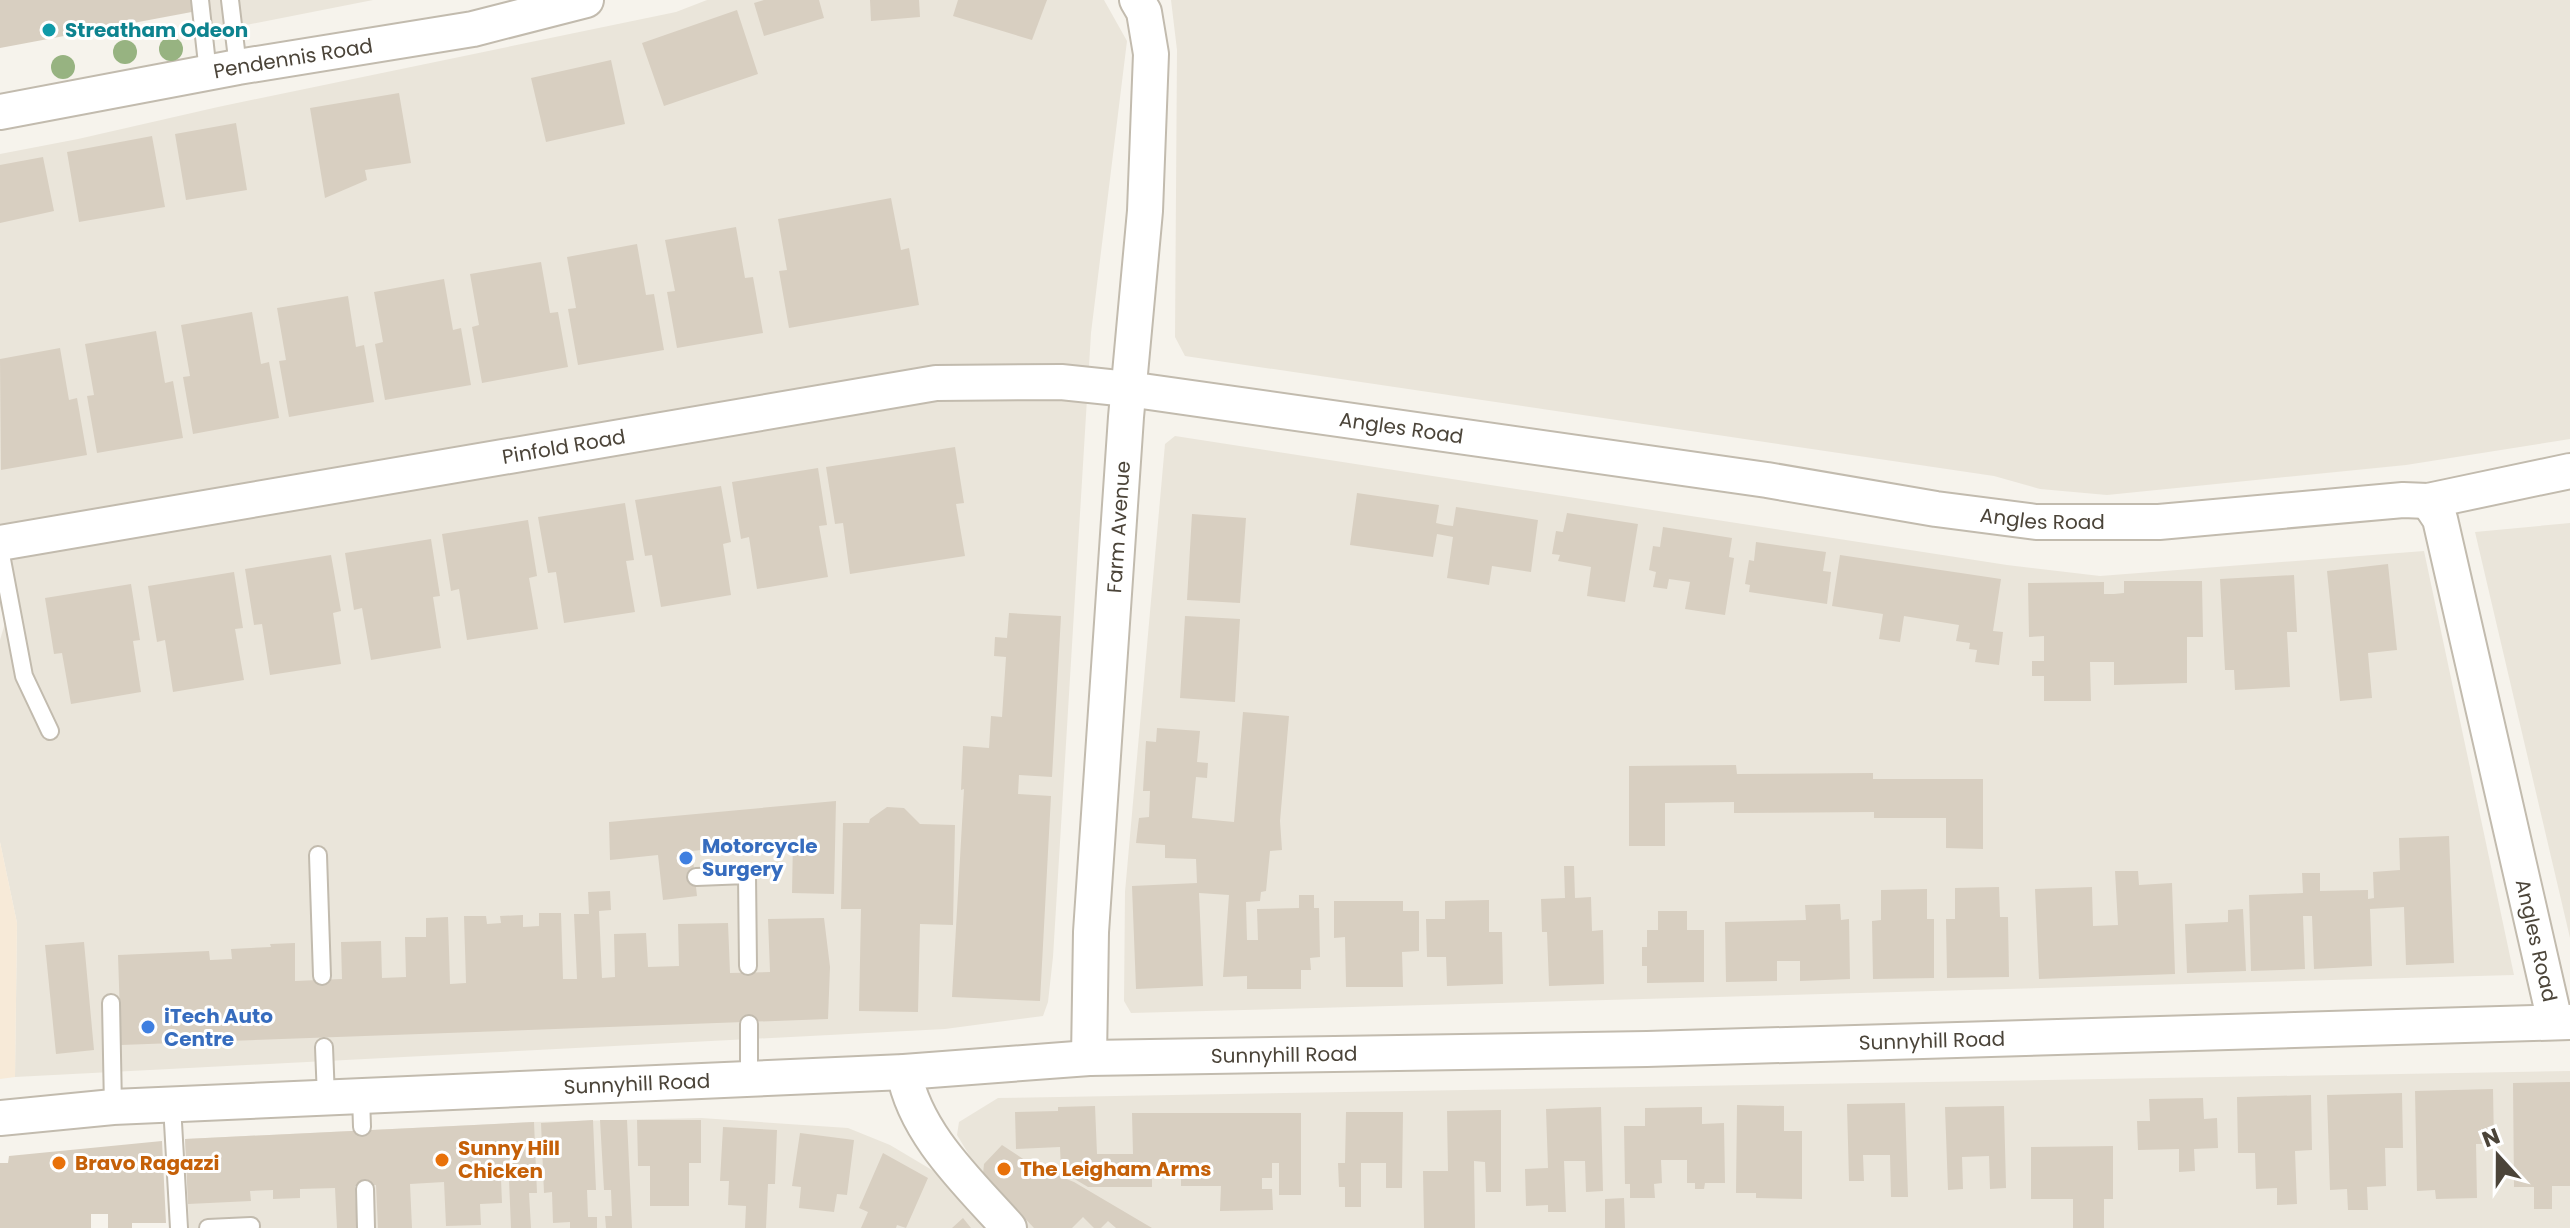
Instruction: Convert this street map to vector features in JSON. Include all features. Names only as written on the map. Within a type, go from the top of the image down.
[{"type":"street","name":"Pendennis Road","points":[[0,112],[223,70],[473,29],[586,0]]},
{"type":"street","name":"Farm Avenue","points":[[1089,1058],[1091,932],[1128,389],[1145,211],[1151,54],[1144,12],[1137,0]]},
{"type":"street","name":"Pinfold Road","points":[[0,543],[936,383],[1061,382],[1128,389]]},
{"type":"street","name":"Angles Road","points":[[1128,389],[1751,477],[1936,509],[2036,522],[2159,522],[2403,500],[2428,501],[2440,519],[2562,1022]]},
{"type":"street","points":[[2428,501],[2570,471]]},
{"type":"street","name":"Sunnyhill Road","points":[[0,1118],[113,1107],[326,1098],[362,1112],[749,1079],[904,1072],[1089,1058],[1631,1049],[2562,1022]]},
{"type":"street","points":[[904,1072],[908,1091],[931,1135],[1009,1228]]},
{"type":"lane","points":[[200,0],[223,70]]},
{"type":"lane","points":[[223,70],[232,33],[230,0]]},
{"type":"lane","points":[[0,549],[24,676],[50,731]]},
{"type":"lane","points":[[318,855],[322,976]]},
{"type":"lane","points":[[696,877],[747,875],[748,966]]},
{"type":"lane","points":[[111,1003],[113,1107]]},
{"type":"lane","points":[[749,1024],[749,1079]]},
{"type":"lane","points":[[324,1047],[326,1098]]},
{"type":"lane","points":[[172,1105],[179,1228]]},
{"type":"lane","points":[[365,1189],[366,1228]]},
{"type":"lane","points":[[208,1228],[251,1226]]},
{"type":"shaded area","points":[[204,0],[373,0],[206,33]]},
{"type":"shaded area","points":[[707,0],[1104,0],[1127,41],[1091,333],[1053,957],[1048,1002],[1043,1016],[945,1029],[15,1077],[17,923],[0,842],[0,640],[5,623],[0,605],[0,154],[676,12]]},
{"type":"shaded area","points":[[1171,0],[2570,0],[2570,439],[2406,465],[2107,495],[2040,489],[1994,476],[1185,356],[1175,337],[1177,50]]},
{"type":"shaded area","points":[[1175,436],[2007,565],[2100,576],[2424,551],[2514,975],[1131,1013],[1124,1001],[1125,892],[1165,444]]},
{"type":"shaded area","points":[[2570,523],[2570,938],[2475,532]]},
{"type":"shaded area","points":[[0,842],[17,923],[15,1077],[0,1079]]},
{"type":"shaded area","points":[[2570,1071],[2570,1228],[189,1228],[185,1139],[534,1122],[701,1118],[848,1128],[890,1145],[932,1170],[971,1158],[957,1135],[959,1122],[998,1098]]},
{"type":"building","name":"Streatham Odeon","points":[[0,0],[195,0],[197,11],[0,48]]},
{"type":"building","points":[[764,0],[819,0],[824,18],[764,36],[754,3]]},
{"type":"building","points":[[870,0],[919,0],[920,17],[871,21]]},
{"type":"building","points":[[958,0],[1047,0],[1032,40],[953,16]]},
{"type":"building","points":[[737,10],[758,74],[664,106],[642,43]]},
{"type":"building","points":[[611,60],[625,124],[546,142],[531,78]]},
{"type":"building","points":[[399,93],[411,163],[365,170],[367,180],[325,198],[310,108]]},
{"type":"building","points":[[236,123],[247,190],[186,200],[175,134]]},
{"type":"building","points":[[152,136],[165,207],[79,222],[67,152]]},
{"type":"building","points":[[43,157],[54,211],[0,223],[0,165]]},
{"type":"building","points":[[891,198],[901,250],[909,248],[919,305],[789,328],[779,271],[787,270],[778,219]]},
{"type":"building","points":[[736,227],[745,278],[753,277],[763,333],[677,348],[667,292],[675,291],[665,240]]},
{"type":"building","points":[[637,244],[646,295],[654,294],[664,350],[578,365],[568,309],[576,308],[567,257]]},
{"type":"building","points":[[541,262],[550,313],[558,312],[568,367],[482,383],[472,327],[479,325],[470,274]]},
{"type":"building","points":[[444,279],[453,330],[461,328],[471,385],[385,400],[375,344],[383,342],[374,292]]},
{"type":"building","points":[[348,296],[356,347],[364,345],[374,402],[289,417],[279,361],[286,360],[277,308]]},
{"type":"building","points":[[252,312],[261,364],[269,362],[279,418],[193,434],[183,377],[190,376],[181,325]]},
{"type":"building","points":[[156,331],[165,383],[173,381],[183,438],[97,453],[87,396],[94,395],[85,344]]},
{"type":"building","points":[[60,348],[69,400],[77,398],[87,455],[1,470],[0,359]]},
{"type":"building","points":[[955,447],[964,503],[956,504],[965,556],[850,574],[843,523],[835,524],[826,467]]},
{"type":"building","points":[[818,468],[827,525],[819,526],[828,577],[757,589],[749,537],[741,539],[732,482]]},
{"type":"building","points":[[721,486],[731,542],[723,544],[731,595],[661,607],[652,555],[645,556],[635,500]]},
{"type":"building","points":[[1357,493],[1439,505],[1436,523],[1445,525],[1453,526],[1456,507],[1538,520],[1531,572],[1492,566],[1489,585],[1447,578],[1453,537],[1437,534],[1433,557],[1350,545]]},
{"type":"building","points":[[625,503],[634,560],[626,561],[635,612],[564,623],[556,572],[548,573],[538,517]]},
{"type":"building","points":[[1567,513],[1638,524],[1625,602],[1587,596],[1591,567],[1558,561],[1560,555],[1552,554],[1556,531],[1563,532]]},
{"type":"building","points":[[1192,514],[1246,518],[1240,603],[1187,600]]},
{"type":"building","points":[[528,520],[537,576],[529,578],[538,629],[467,640],[459,589],[451,591],[442,534]]},
{"type":"building","points":[[1663,527],[1732,538],[1729,557],[1734,558],[1725,615],[1685,609],[1690,582],[1669,579],[1667,589],[1653,587],[1656,572],[1649,570],[1653,546],[1660,547]]},
{"type":"building","points":[[431,539],[440,596],[433,597],[441,648],[371,660],[362,608],[354,610],[345,553]]},
{"type":"building","points":[[1756,542],[1826,552],[1823,571],[1831,572],[1827,604],[1749,592],[1750,585],[1745,584],[1749,560],[1754,561]]},
{"type":"building","points":[[331,555],[341,611],[333,613],[341,664],[270,675],[262,624],[254,625],[245,569]]},
{"type":"building","points":[[1840,555],[2001,579],[1993,631],[2003,632],[1999,665],[1975,662],[1977,650],[1969,649],[1970,643],[1956,641],[1959,625],[1904,616],[1900,642],[1879,639],[1883,614],[1832,606]]},
{"type":"building","points":[[2388,564],[2397,650],[2368,653],[2372,698],[2340,701],[2327,571]]},
{"type":"building","points":[[234,572],[243,628],[235,629],[244,680],[173,692],[165,640],[157,642],[148,586]]},
{"type":"building","points":[[2294,575],[2297,632],[2287,632],[2290,687],[2235,690],[2234,670],[2225,670],[2220,579]]},
{"type":"building","points":[[2124,581],[2202,581],[2203,637],[2187,637],[2187,683],[2114,685],[2114,662],[2090,662],[2091,701],[2044,701],[2044,676],[2032,676],[2032,661],[2044,661],[2044,636],[2029,637],[2028,583],[2104,582],[2104,594],[2114,594],[2124,593]]},
{"type":"building","points":[[131,584],[140,640],[133,641],[141,692],[71,704],[62,653],[54,654],[45,598]]},
{"type":"building","points":[[1009,613],[1061,616],[1052,777],[1019,775],[1018,794],[1051,796],[1040,1001],[952,997],[964,789],[961,790],[963,746],[989,748],[991,716],[1002,717],[1006,657],[994,656],[995,637],[1007,638]]},
{"type":"building","points":[[1185,616],[1240,619],[1235,702],[1180,698]]},
{"type":"building","points":[[1243,712],[1289,716],[1280,821],[1282,850],[1270,851],[1266,891],[1261,892],[1260,901],[1246,902],[1247,940],[1258,940],[1257,909],[1299,908],[1299,895],[1314,895],[1314,908],[1319,908],[1320,957],[1310,958],[1311,970],[1301,970],[1301,989],[1247,989],[1247,976],[1223,977],[1229,895],[1199,893],[1203,986],[1136,989],[1132,886],[1197,883],[1196,859],[1165,858],[1165,845],[1136,843],[1139,818],[1149,817],[1150,791],[1143,791],[1146,741],[1156,742],[1157,728],[1200,731],[1197,762],[1208,763],[1207,778],[1196,777],[1192,818],[1234,822]]},
{"type":"building","points":[[1736,765],[1737,774],[1873,773],[1873,779],[1983,779],[1983,849],[1946,848],[1946,818],[1874,818],[1874,812],[1734,813],[1734,802],[1665,803],[1665,846],[1629,846],[1629,766]]},
{"type":"building","points":[[836,801],[834,894],[792,893],[793,840],[692,851],[697,896],[663,900],[658,855],[610,860],[609,822]]},
{"type":"building","points":[[887,807],[904,808],[920,824],[955,825],[953,925],[920,924],[918,1012],[859,1011],[861,909],[841,909],[843,823],[869,823]]},
{"type":"building","points":[[2449,836],[2454,963],[2406,965],[2404,907],[2370,909],[2372,966],[2314,969],[2312,916],[2303,916],[2305,969],[2251,971],[2249,895],[2303,893],[2302,873],[2320,873],[2320,891],[2368,890],[2368,899],[2374,898],[2373,872],[2400,870],[2399,838]]},
{"type":"building","points":[[1564,866],[1574,866],[1575,898],[1591,897],[1592,931],[1603,930],[1604,984],[1549,986],[1547,932],[1542,932],[1541,899],[1565,898]]},
{"type":"building","points":[[2115,871],[2138,871],[2139,885],[2172,883],[2175,974],[2039,979],[2035,889],[2092,887],[2093,926],[2118,925]]},
{"type":"building","points":[[1999,887],[2000,917],[2008,917],[2009,977],[1947,978],[1946,919],[1955,919],[1955,888]]},
{"type":"building","points":[[1927,889],[1927,919],[1934,919],[1934,978],[1873,979],[1872,921],[1881,920],[1881,890]]},
{"type":"building","points":[[610,891],[611,910],[599,911],[602,978],[615,977],[614,934],[646,933],[648,967],[679,966],[678,924],[728,923],[730,973],[770,972],[768,919],[824,918],[830,967],[828,1019],[121,1045],[118,955],[209,951],[210,960],[232,959],[231,949],[295,943],[295,981],[342,979],[341,942],[381,941],[382,978],[406,977],[405,937],[426,937],[426,918],[448,917],[450,984],[466,983],[464,916],[486,916],[487,924],[501,923],[500,916],[523,915],[523,927],[539,926],[539,913],[561,913],[563,979],[577,979],[574,914],[589,914],[588,892]]},
{"type":"building","points":[[1489,900],[1489,932],[1502,932],[1503,984],[1447,986],[1446,957],[1427,957],[1426,919],[1445,919],[1445,901]]},
{"type":"building","points":[[1334,901],[1403,901],[1403,911],[1419,911],[1419,951],[1402,952],[1403,987],[1346,987],[1345,937],[1334,938]]},
{"type":"building","points":[[1840,904],[1841,920],[1849,919],[1850,979],[1800,981],[1800,961],[1777,961],[1777,981],[1726,982],[1725,922],[1806,920],[1805,905]]},
{"type":"building","points":[[2243,909],[2246,971],[2187,973],[2185,924],[2228,922],[2228,910]]},
{"type":"building","points":[[1658,911],[1687,911],[1687,930],[1704,930],[1704,982],[1647,983],[1647,966],[1642,966],[1642,947],[1647,947],[1647,930],[1658,930]]},
{"type":"building","points":[[84,942],[94,1050],[56,1054],[45,945]]},
{"type":"building","points":[[2570,1082],[2570,1186],[2552,1186],[2552,1209],[2534,1209],[2534,1187],[2514,1187],[2513,1083]]},
{"type":"building","points":[[2493,1089],[2494,1144],[2476,1144],[2477,1198],[2436,1199],[2435,1190],[2417,1191],[2415,1091]]},
{"type":"building","points":[[2402,1093],[2403,1148],[2385,1148],[2386,1186],[2367,1187],[2368,1210],[2348,1210],[2347,1189],[2330,1190],[2327,1095]]},
{"type":"building","points":[[2311,1095],[2312,1150],[2295,1151],[2297,1204],[2277,1205],[2277,1188],[2256,1189],[2255,1153],[2238,1153],[2237,1097]]},
{"type":"building","points":[[2203,1098],[2204,1119],[2217,1118],[2218,1148],[2194,1149],[2195,1171],[2179,1172],[2179,1149],[2138,1150],[2137,1121],[2150,1121],[2149,1099]]},
{"type":"building","points":[[1905,1103],[1908,1197],[1891,1197],[1890,1155],[1863,1155],[1864,1181],[1849,1181],[1847,1104]]},
{"type":"building","points":[[1737,1105],[1784,1106],[1784,1131],[1802,1131],[1802,1199],[1756,1198],[1756,1193],[1736,1193]]},
{"type":"building","points":[[1095,1106],[1097,1154],[1133,1154],[1132,1113],[1301,1113],[1301,1195],[1279,1195],[1279,1163],[1272,1163],[1272,1178],[1262,1178],[1262,1189],[1272,1189],[1273,1210],[1220,1211],[1221,1186],[1181,1186],[1181,1170],[1152,1170],[1152,1187],[1088,1187],[1061,1171],[1060,1147],[1016,1149],[1015,1112]]},
{"type":"building","points":[[2004,1106],[2006,1188],[1990,1189],[1989,1156],[1962,1157],[1963,1189],[1948,1190],[1945,1107]]},
{"type":"building","points":[[1601,1107],[1603,1191],[1586,1192],[1585,1161],[1564,1161],[1566,1212],[1548,1212],[1548,1205],[1526,1206],[1525,1169],[1548,1168],[1546,1109]]},
{"type":"building","points":[[1702,1107],[1702,1124],[1724,1123],[1725,1183],[1705,1183],[1704,1189],[1695,1189],[1695,1183],[1687,1183],[1687,1160],[1661,1160],[1662,1183],[1654,1184],[1655,1198],[1630,1198],[1630,1184],[1625,1184],[1624,1126],[1645,1126],[1645,1108]]},
{"type":"building","points":[[1501,1110],[1501,1192],[1486,1192],[1485,1162],[1474,1161],[1475,1228],[1424,1228],[1423,1171],[1448,1171],[1447,1111]]},
{"type":"building","points":[[1346,1112],[1403,1112],[1402,1188],[1386,1188],[1386,1163],[1361,1163],[1361,1207],[1345,1207],[1345,1187],[1339,1187],[1338,1163],[1345,1163]]},
{"type":"building","points":[[593,1120],[596,1190],[587,1190],[588,1217],[597,1217],[597,1228],[570,1228],[570,1222],[553,1223],[552,1192],[544,1193],[541,1123]]},
{"type":"building","points":[[600,1120],[627,1120],[632,1228],[606,1228],[605,1216],[612,1216],[611,1190],[604,1190]]},
{"type":"building","points":[[637,1120],[701,1120],[701,1163],[689,1163],[689,1206],[650,1206],[650,1166],[638,1166]]},
{"type":"building","points":[[534,1122],[537,1193],[529,1193],[531,1228],[511,1228],[509,1179],[501,1179],[502,1203],[480,1204],[481,1225],[446,1226],[444,1182],[410,1184],[412,1228],[378,1228],[376,1185],[355,1186],[357,1228],[337,1228],[335,1188],[300,1189],[300,1198],[273,1199],[273,1190],[250,1191],[251,1201],[188,1204],[185,1139]]},
{"type":"building","points":[[723,1127],[777,1130],[775,1184],[768,1184],[766,1228],[745,1228],[746,1206],[728,1205],[729,1181],[720,1181]]},
{"type":"building","points":[[800,1133],[854,1140],[847,1195],[837,1194],[834,1212],[799,1208],[801,1187],[792,1186]]},
{"type":"building","points":[[162,1141],[166,1223],[132,1223],[132,1228],[108,1228],[108,1214],[91,1214],[91,1228],[0,1228],[0,1163],[8,1163],[9,1156]]},
{"type":"building","points":[[1002,1145],[1034,1166],[1074,1182],[1152,1228],[1116,1228],[1108,1221],[1101,1228],[1094,1228],[1083,1217],[1072,1228],[1034,1228],[983,1174],[984,1164]]},
{"type":"building","points":[[2113,1146],[2113,1199],[2104,1199],[2104,1228],[2073,1228],[2073,1199],[2031,1199],[2031,1147]]},
{"type":"building","points":[[883,1153],[928,1178],[906,1228],[897,1225],[896,1228],[861,1228],[868,1212],[859,1208]]},
{"type":"building","points":[[1624,1198],[1625,1228],[1605,1228],[1605,1199]]},
{"type":"building","points":[[963,1218],[971,1228],[952,1228]]},
{"type":"place","name":"Streatham Odeon","points":[[49,30]]},
{"type":"place","name":"Motorcycle Surgery","points":[[686,858]]},
{"type":"place","name":"iTech Auto Centre","points":[[148,1027]]},
{"type":"place","name":"Sunny Hill Chicken","points":[[442,1160]]},
{"type":"place","name":"Bravo Ragazzi","points":[[59,1163]]},
{"type":"place","name":"The Leigham Arms","points":[[1004,1169]]}]
